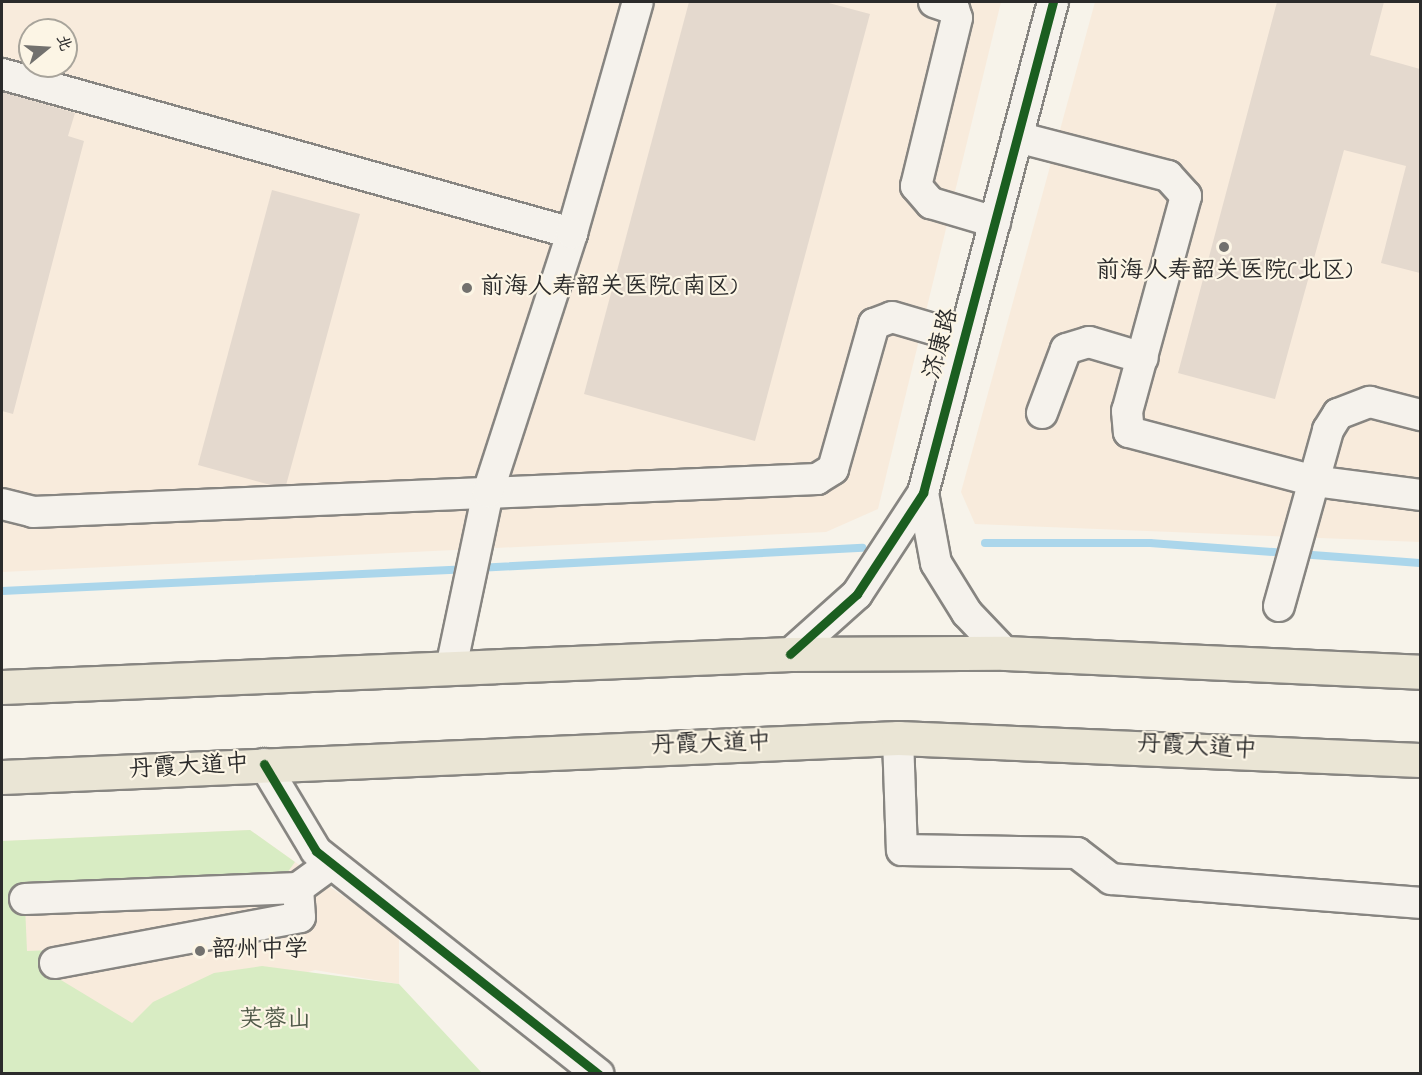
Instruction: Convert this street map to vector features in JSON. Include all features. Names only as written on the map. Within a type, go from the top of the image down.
[{"type":"main road","points":[[2,687],[790,654],[1005,653],[1420,672]]},
{"type":"main road","name":"丹霞大道中","points":[[2,777],[898,738],[1420,760]]},
{"type":"street","points":[[451,668],[488,492],[572,232],[638,2]]},
{"type":"street","points":[[933,2],[954,9],[957,18],[916,186],[931,203],[995,222]]},
{"type":"street","name":"济康路","points":[[790,654],[857,594],[923,493],[1053,2]]},
{"type":"street","points":[[2,74],[572,232]]},
{"type":"street","points":[[1017,136],[1168,176],[1180,185],[1187,208],[1128,411],[1129,432],[1314,481],[1420,495]]},
{"type":"street","points":[[2,504],[33,512],[824,477],[832,469],[874,324],[892,317],[964,338]]},
{"type":"street","points":[[1042,413],[1066,349],[1089,342],[1143,358]]},
{"type":"street","points":[[1279,606],[1328,430],[1352,404],[1370,402],[1420,415]]},
{"type":"street","name":"济康路","points":[[923,493],[936,562],[967,613],[1005,653]]},
{"type":"street","points":[[898,738],[902,850],[1077,853],[1111,879],[1420,903]]},
{"type":"street","points":[[264,764],[305,838],[331,864],[598,1074]]},
{"type":"street","points":[[25,899],[298,888],[331,864]]},
{"type":"street","points":[[55,963],[300,917],[298,888]]},
{"type":"shaded area","name":"前海人寿韶关医院(南区)","points":[[2,2],[1001,2],[878,509],[826,532],[2,572]]},
{"type":"shaded area","name":"前海人寿韶关医院(北区)","points":[[1095,2],[1420,2],[1420,542],[975,524],[961,492]]},
{"type":"shaded area","name":"韶州中学","points":[[250,830],[399,936],[399,984],[315,970],[132,1023],[2,1073],[2,841]]},
{"type":"green space","name":"芙蓉山","points":[[250,830],[295,862],[287,873],[24,882],[27,951],[54,950],[56,977],[132,1023],[153,1002],[214,973],[262,966],[399,984],[482,1073],[2,1073],[2,841]]},
{"type":"building","points":[[689,2],[825,2],[870,14],[755,441],[584,394]]},
{"type":"building","points":[[1277,2],[1384,2],[1370,55],[1420,69],[1420,273],[1381,263],[1406,166],[1344,150],[1275,399],[1178,373]]},
{"type":"building","points":[[2,92],[75,113],[68,136],[84,141],[13,414],[2,411]]},
{"type":"building","points":[[272,190],[360,214],[285,489],[198,465]]},
{"type":"waterway","points":[[985,543],[1150,543],[1287,553]]},
{"type":"waterway","points":[[477,568],[862,548]]},
{"type":"waterway","points":[[1299,554],[1420,563]]},
{"type":"waterway","points":[[2,591],[465,569]]},
{"type":"cycle path","points":[[790,654],[857,594],[923,493],[1053,2]]},
{"type":"cycle path","points":[[264,764],[316,851],[598,1074]]},
{"type":"place","name":"前海人寿韶关医院(北区)","points":[[1224,247]]},
{"type":"place","name":"前海人寿韶关医院(南区)","points":[[467,288]]},
{"type":"place","name":"韶州中学","points":[[200,951]]}]
